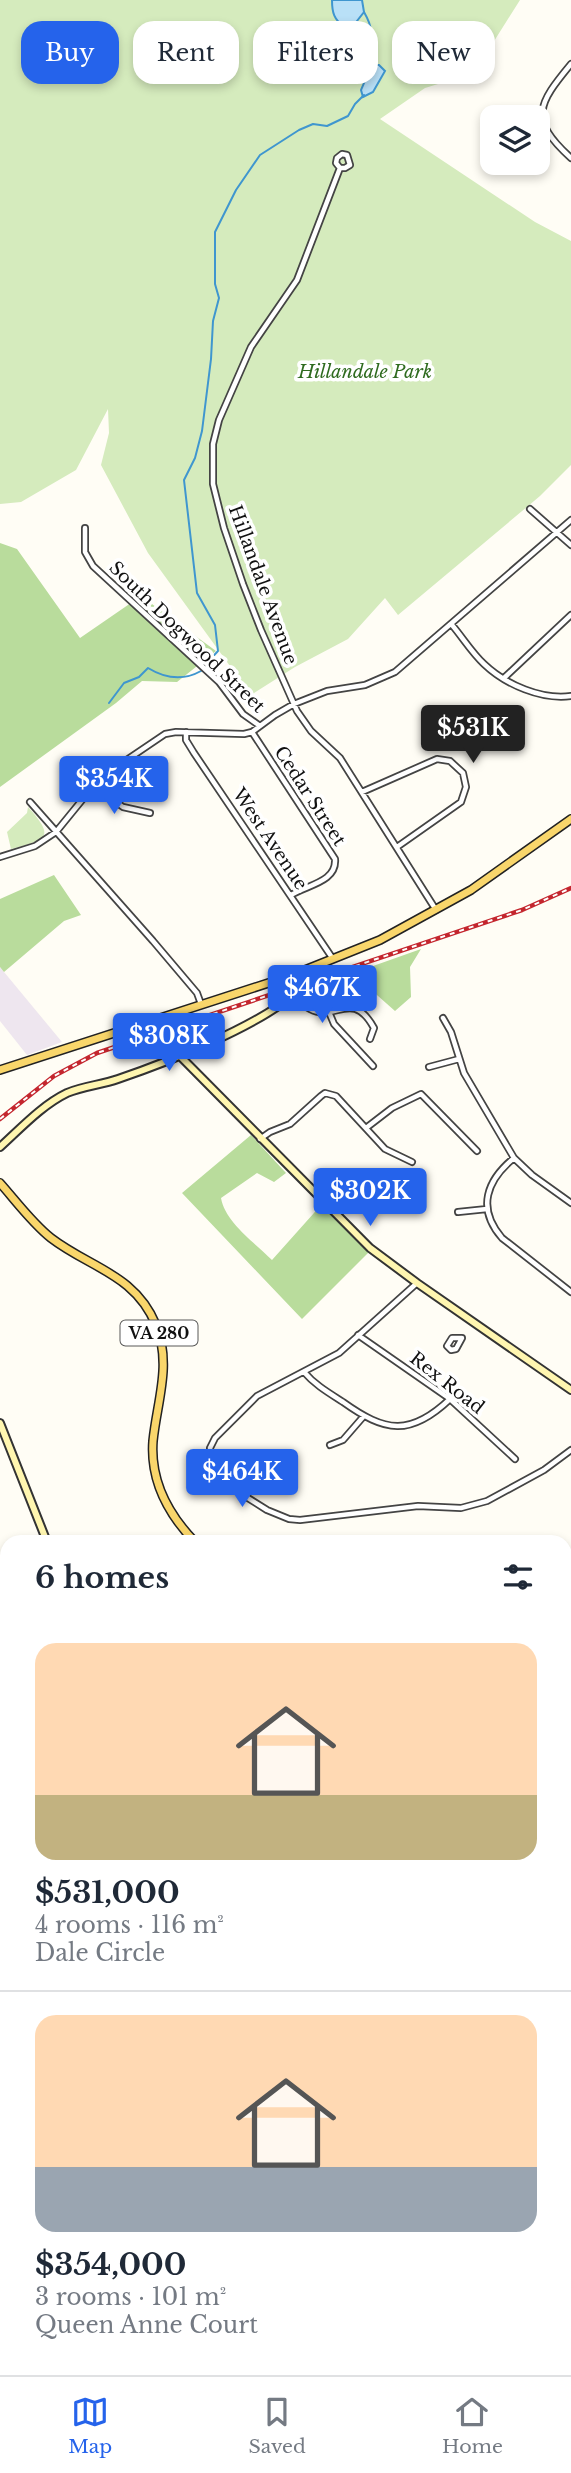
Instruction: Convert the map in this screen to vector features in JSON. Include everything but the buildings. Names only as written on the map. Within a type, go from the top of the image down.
[{"type":"main road","points":[[0,1070],[290,976],[380,940],[436,911],[522,856],[571,819]]},
{"type":"main road","name":"VA 280","points":[[0,1183],[51,1238],[114,1274],[135,1291],[155,1323],[163,1346],[164,1372],[153,1442],[154,1467],[162,1498],[189,1535]]},
{"type":"street","points":[[571,64],[550,90],[544,105],[543,119],[545,130],[552,140],[571,158]]},
{"type":"street","name":"Hillandale Avenue","points":[[340,168],[297,280],[246,356],[219,421],[213,444],[213,484],[224,528],[261,630],[294,704],[303,721],[340,758],[436,911]]},
{"type":"street","points":[[530,509],[571,545]]},
{"type":"street","points":[[0,857],[35,846],[56,832],[106,773],[165,734],[186,732],[236,735],[252,732],[294,704],[327,691],[365,685],[395,672],[571,520]]},
{"type":"street","name":"South Dogwood Street","points":[[85,528],[85,552],[94,566],[219,682],[243,714],[261,726]]},
{"type":"street","points":[[503,678],[571,615]]},
{"type":"street","points":[[452,625],[484,665],[503,678],[541,696],[571,696]]},
{"type":"street","name":"West Avenue","points":[[186,732],[194,752],[334,960]]},
{"type":"street","name":"Cedar Street","points":[[252,732],[335,859],[335,868],[330,877],[291,895]]},
{"type":"street","points":[[362,792],[437,759],[450,761],[463,773],[466,787],[461,802],[397,847]]},
{"type":"street","points":[[93,786],[122,807],[150,813]]},
{"type":"street","points":[[30,802],[188,982],[197,993],[201,1005]]},
{"type":"street","points":[[290,976],[293,993],[312,1010],[329,1012],[345,1007],[361,1012],[373,1025],[374,1031],[370,1039]]},
{"type":"street","points":[[0,1147],[54,1101],[68,1093],[118,1079],[178,1055],[266,1013],[293,993]]},
{"type":"street","points":[[329,1012],[334,1024],[373,1066]]},
{"type":"street","points":[[443,1018],[451,1032],[464,1073],[514,1158],[571,1203]]},
{"type":"street","points":[[178,1055],[370,1248],[571,1390]]},
{"type":"street","points":[[429,1067],[458,1059]]},
{"type":"street","points":[[260,1139],[270,1132],[285,1128],[325,1093],[336,1096],[387,1151],[412,1162]]},
{"type":"street","points":[[366,1128],[392,1108],[421,1094],[477,1151]]},
{"type":"street","points":[[514,1158],[495,1176],[487,1198],[487,1209],[494,1227],[502,1238],[571,1292]]},
{"type":"street","points":[[458,1212],[487,1209]]},
{"type":"street","points":[[417,1283],[339,1353],[257,1396],[215,1438],[210,1448],[212,1465],[224,1483],[267,1510],[289,1519],[418,1506],[461,1507],[488,1502],[544,1470],[571,1450]]},
{"type":"street","name":"Rex Road","points":[[358,1335],[450,1399],[515,1459]]},
{"type":"street","points":[[304,1372],[312,1382],[363,1416],[380,1424],[399,1426],[417,1423],[437,1412],[450,1399]]},
{"type":"street","points":[[331,1445],[342,1440],[363,1416]]},
{"type":"street","points":[[0,1423],[44,1535]]},
{"type":"shaded area","points":[[0,967],[62,1042],[27,1055],[0,1021]]},
{"type":"green space","name":"Hillandale Park","points":[[0,0],[520,0],[495,40],[495,21],[392,21],[392,84],[438,84],[425,88],[380,119],[535,222],[571,241],[571,465],[540,496],[398,615],[385,598],[348,639],[295,667],[251,695],[148,553],[101,465],[109,433],[108,409],[76,470],[21,502],[0,504]]},
{"type":"green space","points":[[0,543],[17,549],[80,638],[141,596],[216,651],[177,682],[142,681],[0,787]]},
{"type":"green space","points":[[28,807],[42,825],[43,836],[11,849],[7,832],[27,813]]},
{"type":"green space","points":[[54,875],[81,915],[64,921],[4,972],[0,967],[0,899]]},
{"type":"green space","points":[[421,949],[410,967],[411,997],[395,1011],[369,988],[359,971]]},
{"type":"green space","points":[[251,1135],[286,1173],[274,1182],[257,1173],[221,1198],[228,1215],[242,1232],[272,1260],[322,1204],[369,1252],[302,1319],[182,1193]]},
{"type":"water","points":[[332,0],[362,0],[364,12],[357,21],[338,21],[332,9]]},
{"type":"water","points":[[378,65],[385,71],[378,83]]},
{"type":"water","points":[[364,84],[378,84],[373,92],[363,97],[361,90]]},
{"type":"waterway","points":[[364,12],[368,21]]},
{"type":"waterway","points":[[204,666],[218,651],[215,625],[197,593],[184,480],[195,458],[202,431],[213,321],[219,298],[215,284],[215,232],[236,190],[260,155],[299,130],[313,124],[327,126],[348,116],[364,95]]},
{"type":"waterway","points":[[109,703],[124,683],[139,677],[148,668],[161,675],[174,677],[201,671]]},
{"type":"railway","points":[[0,1119],[54,1076],[97,1053],[522,910],[571,888]]}]
